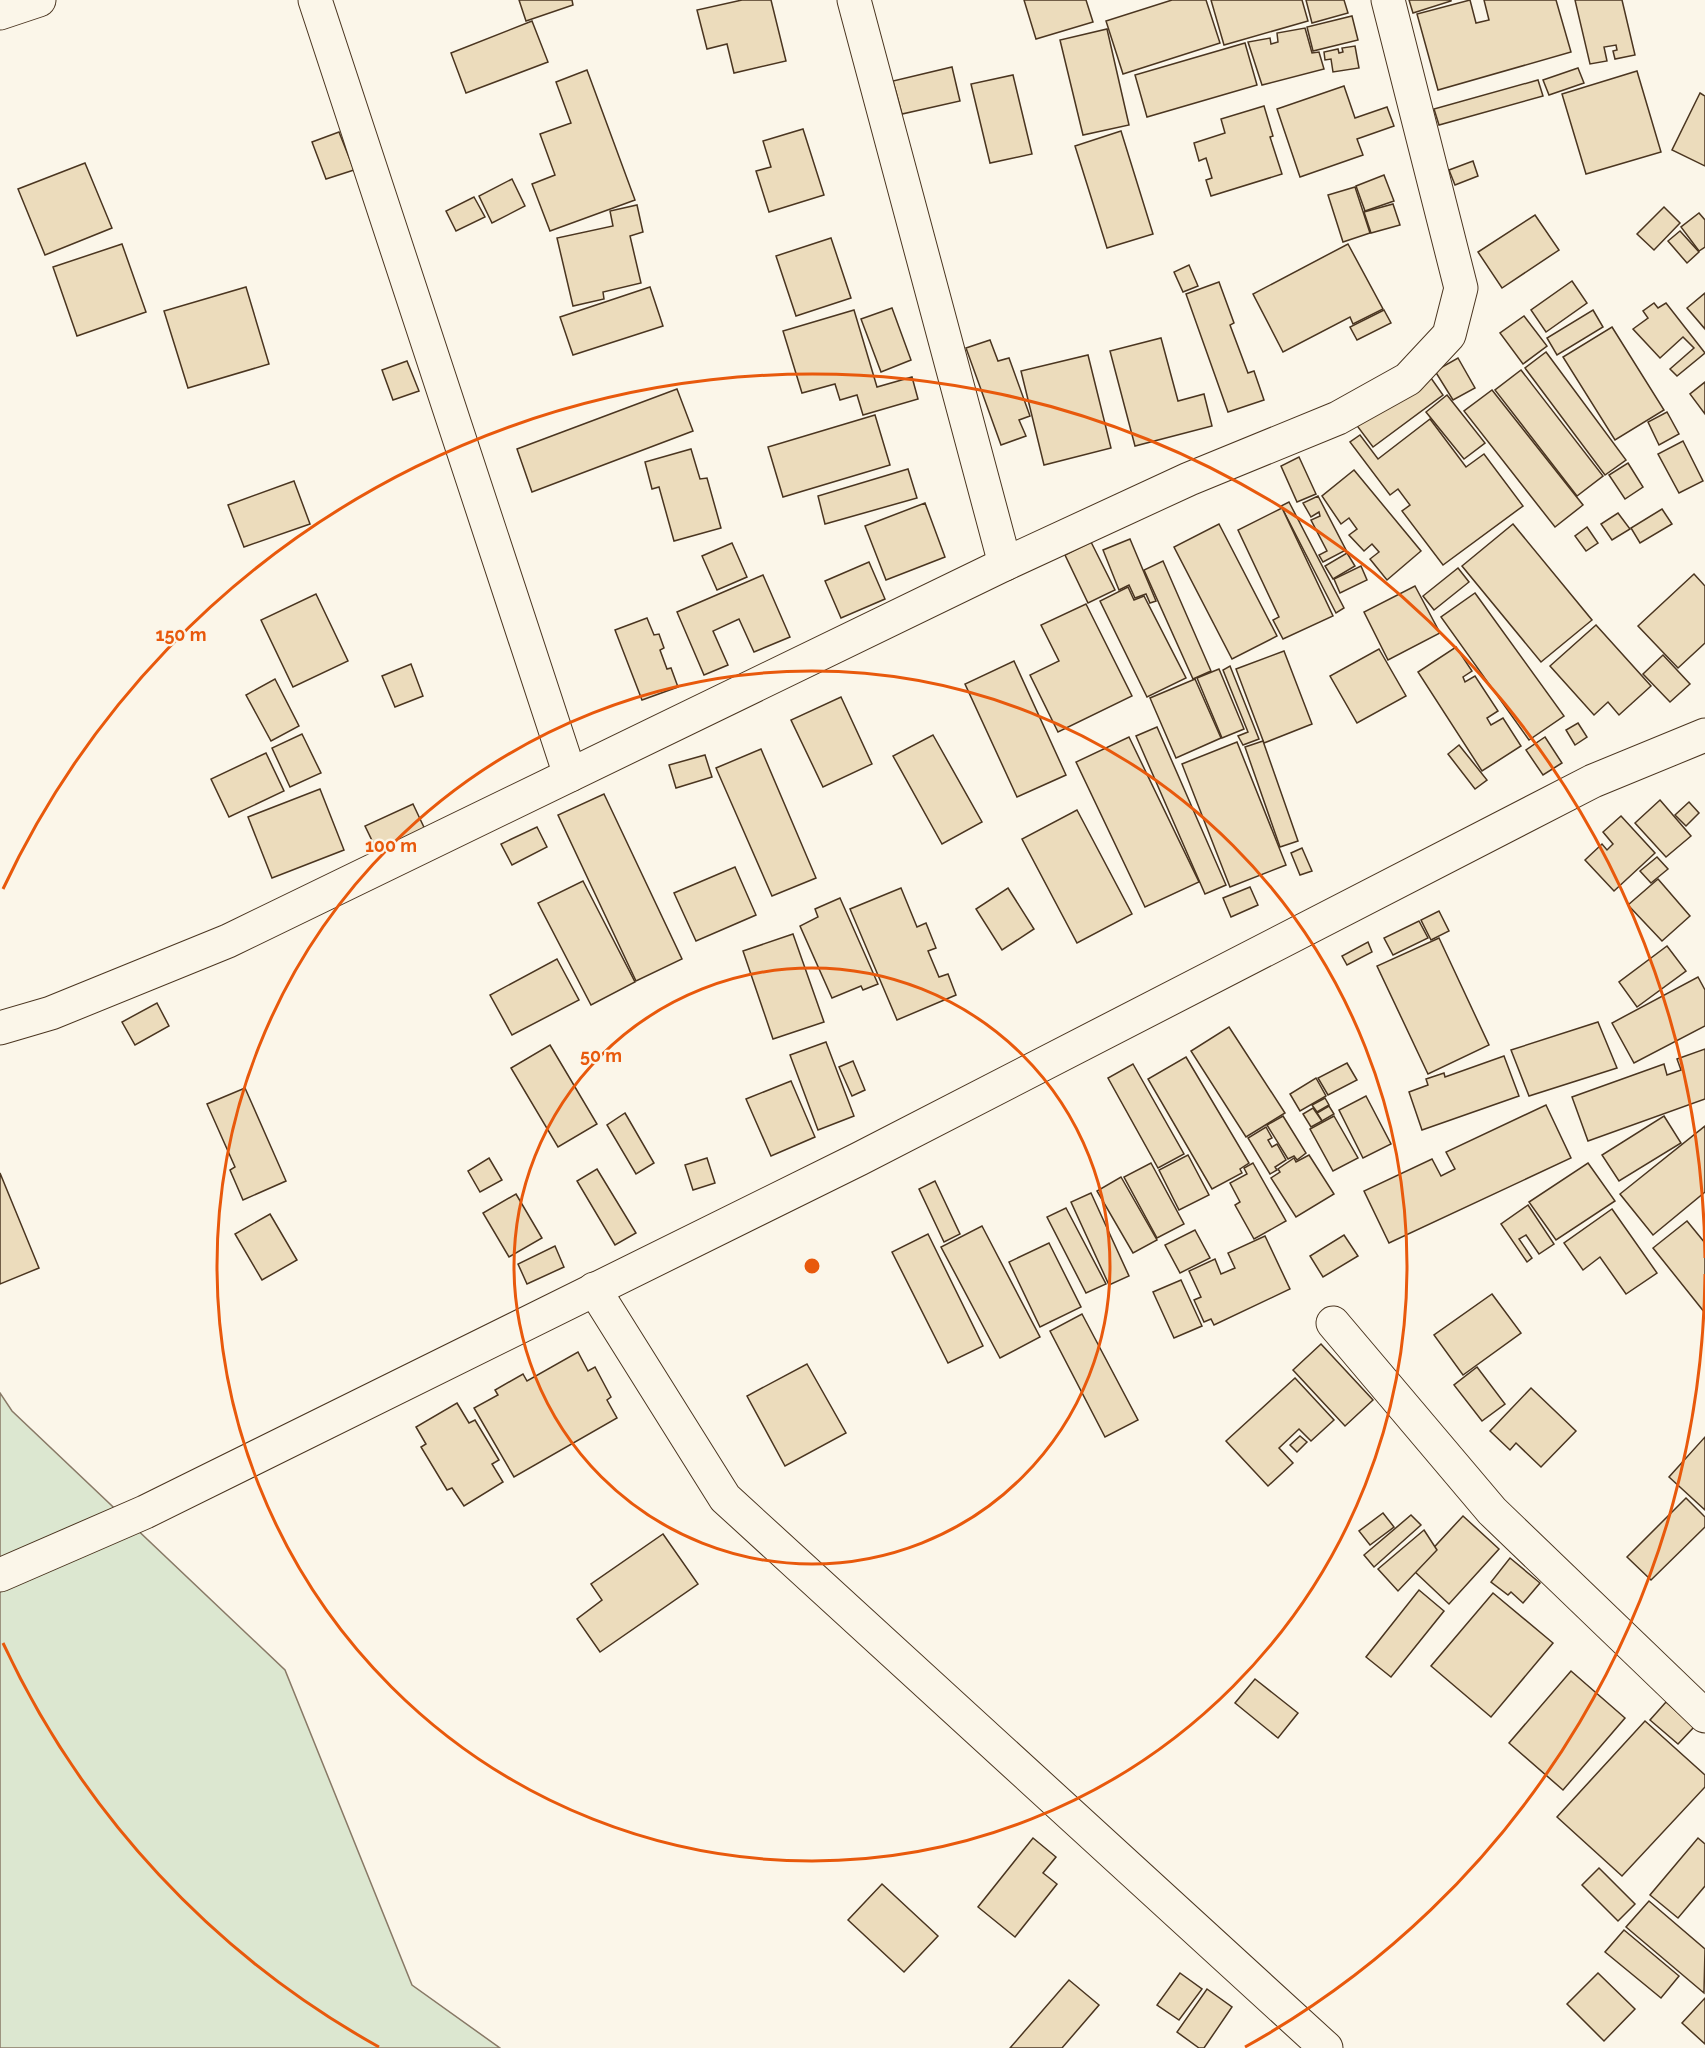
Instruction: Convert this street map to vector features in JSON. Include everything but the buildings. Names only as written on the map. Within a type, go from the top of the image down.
[{"type":"street","points":[[0,13],[39,0]]},
{"type":"street","points":[[315,0],[570,775]]},
{"type":"street","points":[[854,0],[1005,564]]},
{"type":"street","points":[[0,1028],[51,1012],[228,941],[1005,564],[1188,479],[1338,418],[1408,379],[1449,335],[1461,288],[1388,0]]},
{"type":"street","points":[[0,1575],[145,1512],[870,1154],[1593,780],[1705,735]]},
{"type":"street","points":[[594,1289],[725,1498],[1326,2048]]},
{"type":"street","points":[[1333,1323],[1492,1511],[1705,1716]]},
{"type":"green space","points":[[0,1393],[12,1411],[285,1670],[412,1985],[500,2048],[0,2048]]}]
